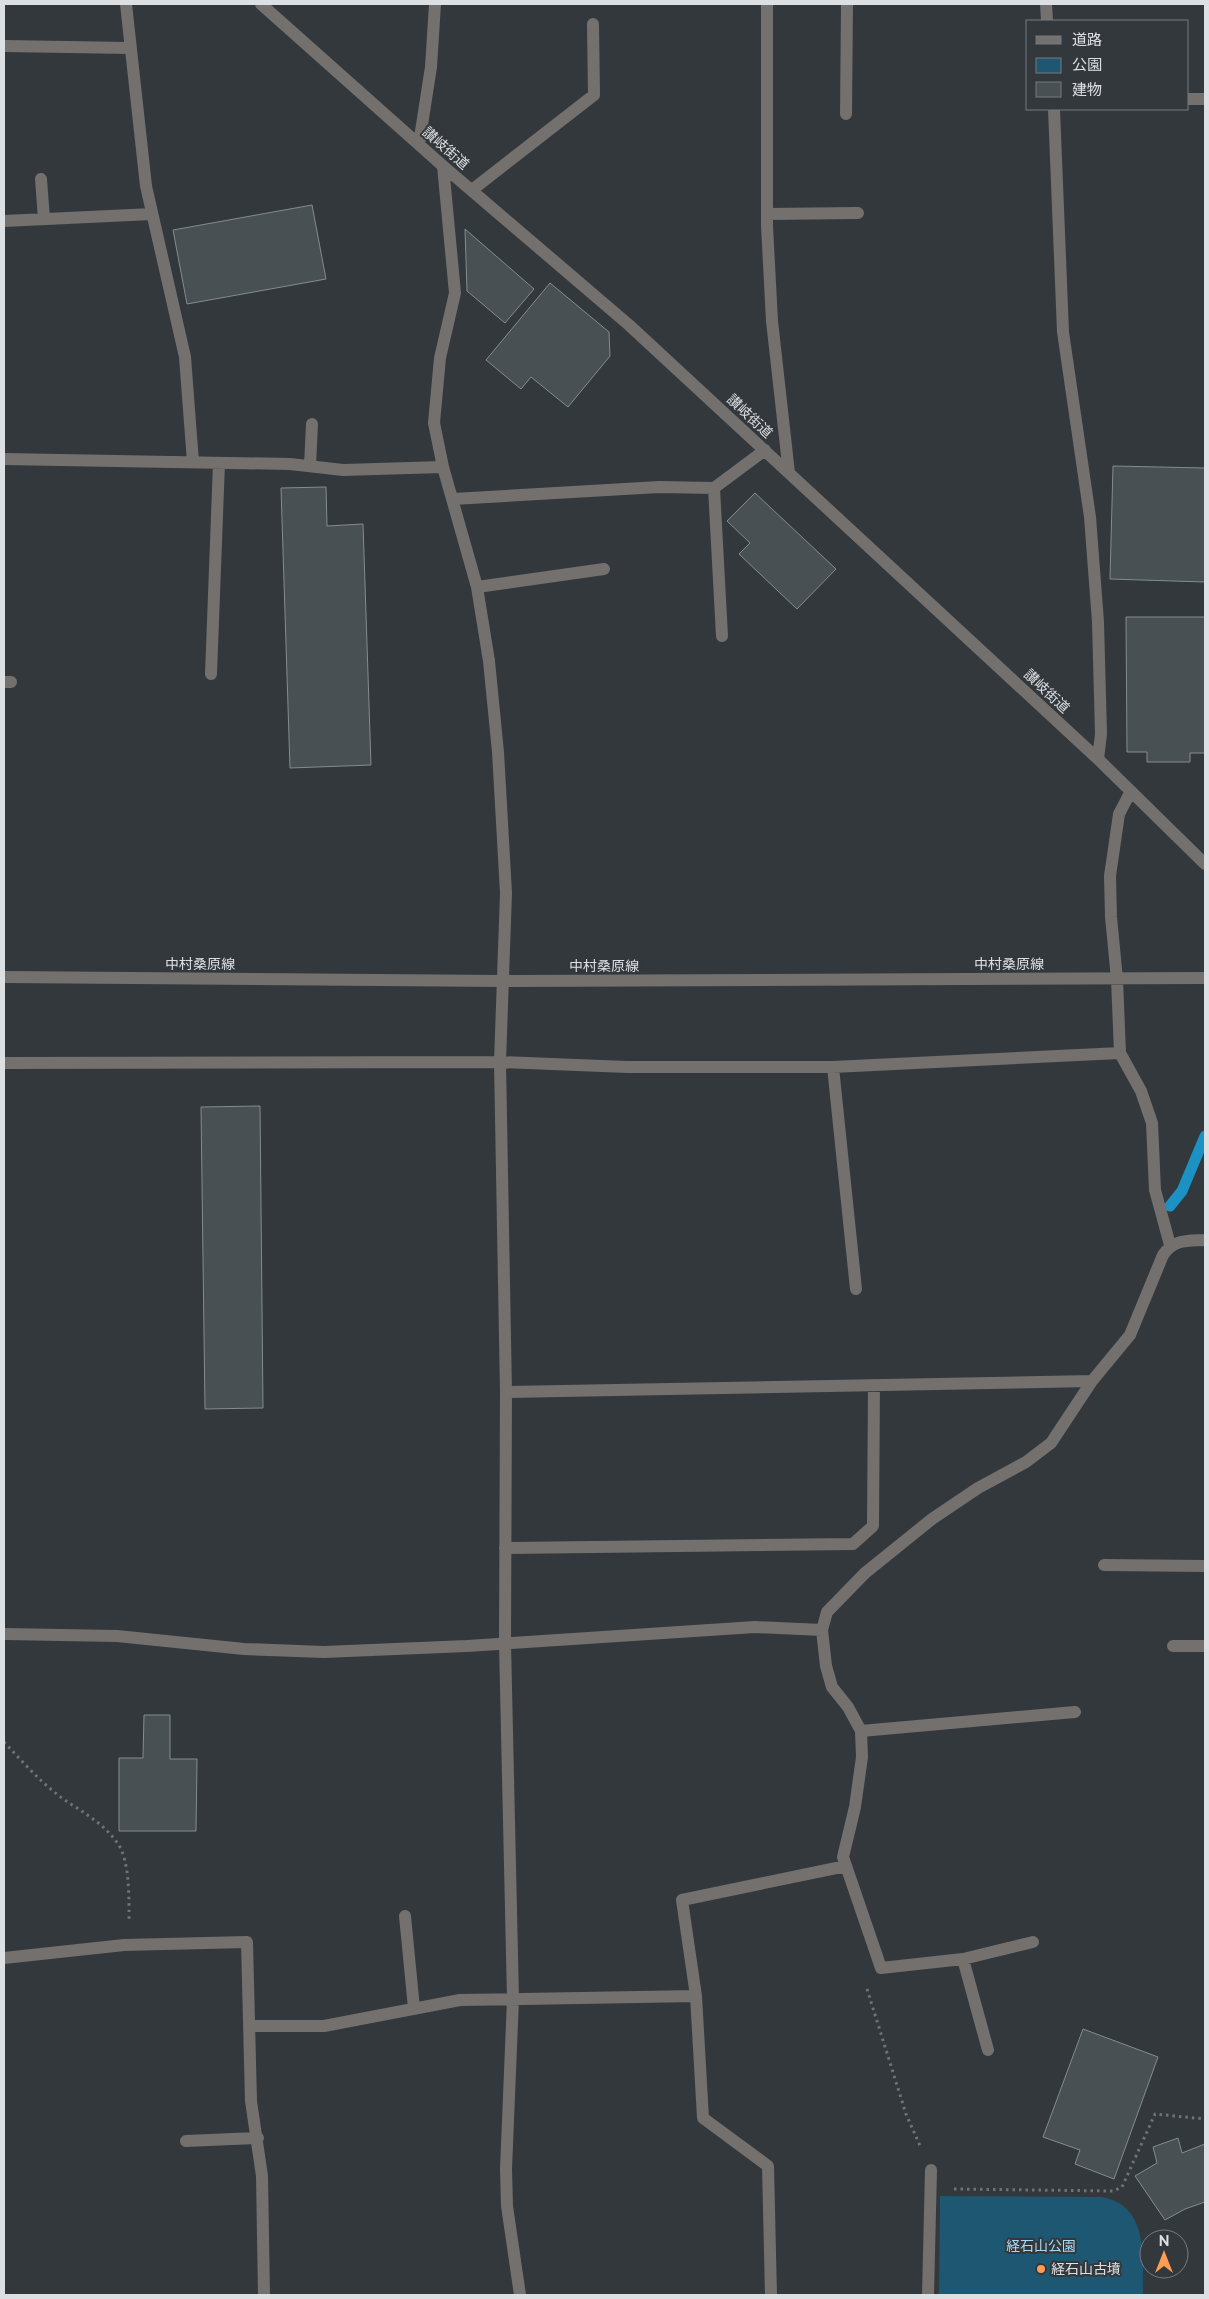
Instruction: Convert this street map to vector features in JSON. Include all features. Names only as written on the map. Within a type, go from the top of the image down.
[{"type":"street","points":[[126,4],[146,186],[185,357],[193,462]]},
{"type":"street","name":"讃岐街道","points":[[261,4],[443,166],[629,325],[1098,759],[1205,864]]},
{"type":"street","points":[[419,144],[431,66],[435,4]]},
{"type":"street","points":[[767,4],[768,214],[772,320],[789,472]]},
{"type":"street","points":[[846,114],[847,4]]},
{"type":"street","points":[[1046,4],[1047,20]]},
{"type":"street","points":[[472,190],[594,95],[593,24]]},
{"type":"street","points":[[4,46],[130,48]]},
{"type":"street","points":[[1189,99],[1205,99]]},
{"type":"street","points":[[1054,110],[1062,332],[1090,517],[1098,622],[1101,734],[1098,759]]},
{"type":"street","points":[[443,166],[455,293],[440,358],[434,423],[443,467],[477,588],[489,661],[503,814],[506,893],[500,1062],[506,1392],[505,1644],[513,1999],[506,2169],[507,2206],[520,2295]]},
{"type":"street","points":[[41,178],[44,219]]},
{"type":"street","points":[[768,214],[858,213]]},
{"type":"street","points":[[4,221],[152,214]]},
{"type":"street","points":[[310,466],[312,424]]},
{"type":"street","points":[[453,499],[659,487],[714,488],[764,450]]},
{"type":"street","points":[[4,458],[219,462],[310,466],[343,470],[443,467]]},
{"type":"street","points":[[211,674],[219,462]]},
{"type":"street","points":[[714,488],[722,636]]},
{"type":"street","points":[[477,588],[604,569]]},
{"type":"street","points":[[1131,791],[1119,814],[1110,876],[1120,1053],[1141,1091],[1152,1122],[1154,1190],[1170,1245]]},
{"type":"street","name":"中村桑原線","points":[[4,978],[502,981],[1205,978]]},
{"type":"street","points":[[4,1063],[500,1062],[627,1067],[833,1066],[1120,1053]]},
{"type":"street","points":[[833,1066],[856,1289]]},
{"type":"street","points":[[1033,1942],[963,1959],[881,1968],[843,1857],[855,1807],[862,1757],[861,1731],[848,1706],[832,1687],[826,1666],[822,1630],[828,1612],[865,1573],[932,1519],[978,1488],[1026,1462],[1051,1443],[1092,1381],[1130,1335],[1163,1255],[1170,1245],[1178,1242],[1205,1240]]},
{"type":"street","points":[[506,1392],[1092,1381]]},
{"type":"street","points":[[505,1548],[853,1544],[873,1526],[874,1385]]},
{"type":"street","points":[[1104,1565],[1205,1566]]},
{"type":"street","points":[[4,1634],[117,1636],[244,1649],[324,1652],[505,1644],[755,1627],[822,1630]]},
{"type":"street","points":[[1173,1646],[1205,1646]]},
{"type":"street","points":[[861,1731],[1075,1712]]},
{"type":"street","points":[[770,2295],[768,2166],[703,2118],[696,1996],[682,1900],[846,1866]]},
{"type":"street","points":[[405,1916],[414,2008]]},
{"type":"street","points":[[4,1958],[129,1945],[247,1942],[251,2101],[258,2138],[262,2176],[264,2295]]},
{"type":"street","points":[[963,1959],[988,2050]]},
{"type":"street","points":[[250,2026],[324,2026],[460,2000],[696,1996]]},
{"type":"street","points":[[186,2141],[258,2138]]},
{"type":"street","points":[[928,2295],[931,2170]]},
{"type":"path","points":[[4,1742],[35,1776],[62,1798],[93,1817],[119,1845],[128,1875],[129,1945]]},
{"type":"path","points":[[865,1982],[906,2114],[931,2170]]},
{"type":"path","points":[[931,2188],[1113,2191],[1122,2187],[1156,2114],[1205,2119]]},
{"type":"green space","name":"経石山公園","points":[[940,2196],[1102,2197],[1118,2202],[1129,2211],[1136,2222],[1139,2232],[1139,2279],[1143,2279],[1143,2295],[939,2295]]},
{"type":"building","points":[[312,205],[326,279],[187,304],[173,230]]},
{"type":"building","points":[[465,229],[534,289],[505,323],[467,291]]},
{"type":"building","points":[[550,283],[609,332],[610,356],[568,407],[531,377],[521,389],[486,360]]},
{"type":"building","points":[[1113,466],[1205,468],[1205,582],[1110,579]]},
{"type":"building","points":[[326,487],[327,526],[363,524],[371,765],[290,768],[281,488]]},
{"type":"building","points":[[755,493],[836,569],[797,609],[739,554],[750,543],[727,521]]},
{"type":"building","points":[[1126,617],[1205,617],[1205,753],[1190,753],[1190,762],[1147,762],[1147,752],[1127,752]]},
{"type":"building","points":[[260,1106],[263,1408],[205,1409],[201,1107]]},
{"type":"building","points":[[144,1715],[170,1715],[170,1759],[197,1759],[196,1831],[119,1831],[119,1758],[143,1758]]},
{"type":"building","points":[[1083,2029],[1158,2057],[1114,2179],[1075,2164],[1080,2150],[1043,2137]]},
{"type":"building","points":[[1178,2138],[1182,2153],[1205,2144],[1205,2202],[1185,2209],[1165,2220],[1135,2176],[1157,2163],[1153,2147]]},
{"type":"waterway","points":[[1170,1206],[1182,1191],[1205,1136]]},
{"type":"place","name":"経石山古墳","points":[[1041,2269]]}]
